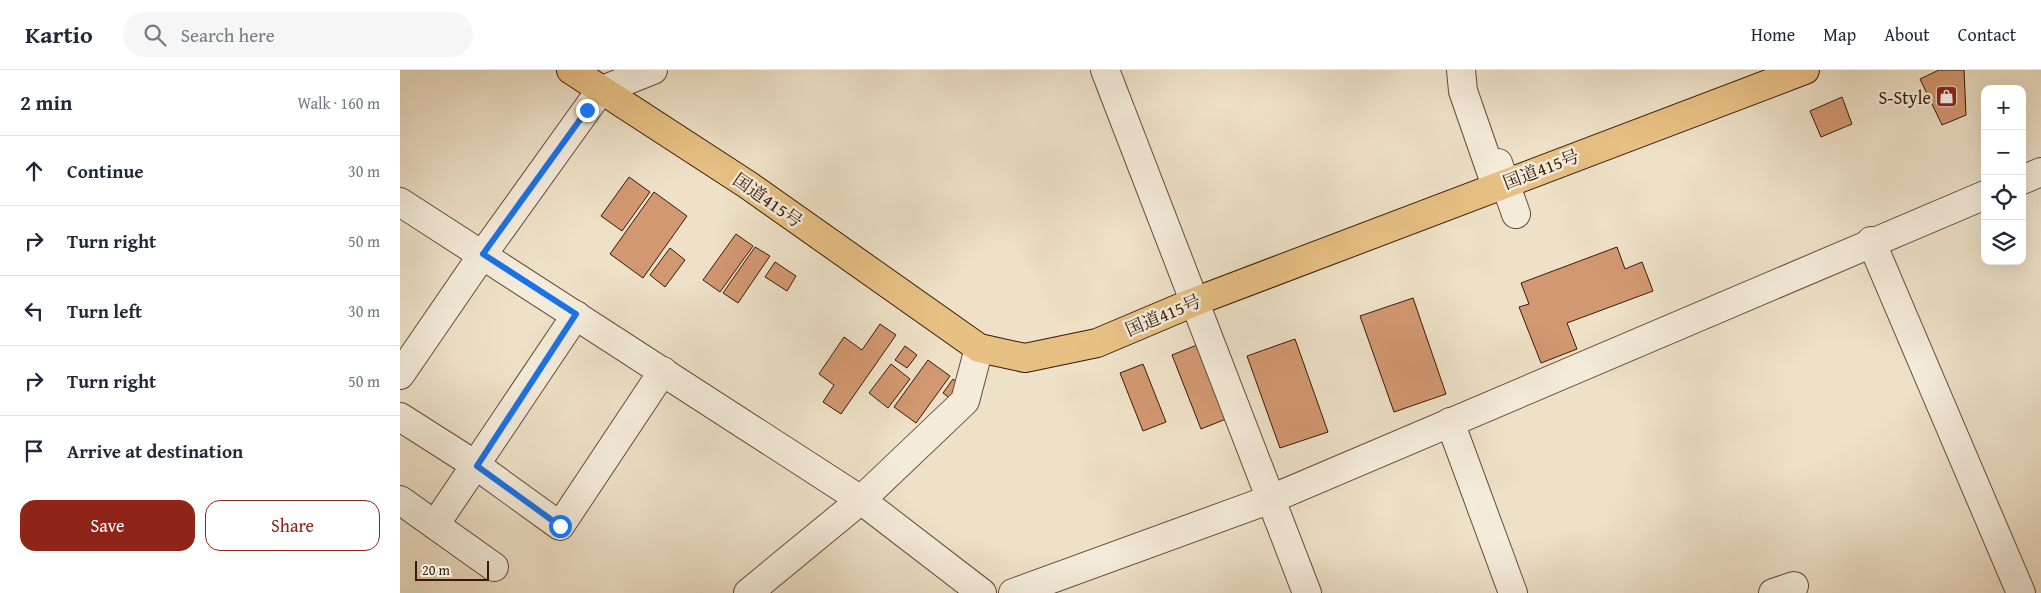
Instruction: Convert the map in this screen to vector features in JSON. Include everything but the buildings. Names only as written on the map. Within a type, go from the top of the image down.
[{"type":"highway","name":"国道415号","points":[[571,70],[600,91],[748,185],[979,348],[1025,358],[1097,343],[1194,302],[1805,70]]},
{"type":"street","points":[[400,375],[483,254],[600,91],[653,70]]},
{"type":"street","points":[[1104,70],[1307,593]]},
{"type":"street","points":[[1461,70],[1463,91],[1496,186]]},
{"type":"street","points":[[1495,155],[1516,214]]},
{"type":"street","points":[[2026,178],[2041,172]]},
{"type":"street","points":[[1013,593],[1271,499],[1872,241],[1981,197]]},
{"type":"street","points":[[400,202],[861,500],[982,593]]},
{"type":"street","points":[[1872,241],[2020,593]]},
{"type":"street","points":[[435,525],[477,466],[576,314]]},
{"type":"street","points":[[748,593],[861,500],[964,401],[979,348]]},
{"type":"street","points":[[400,417],[477,466],[560,526],[663,371]]},
{"type":"street","points":[[1450,422],[1513,593]]},
{"type":"street","points":[[400,500],[494,567]]},
{"type":"place","name":"S-Style","points":[[1947,97]]},
{"type":"route","points":[[560,526],[477,466],[576,314],[483,254],[587,110]]}]
